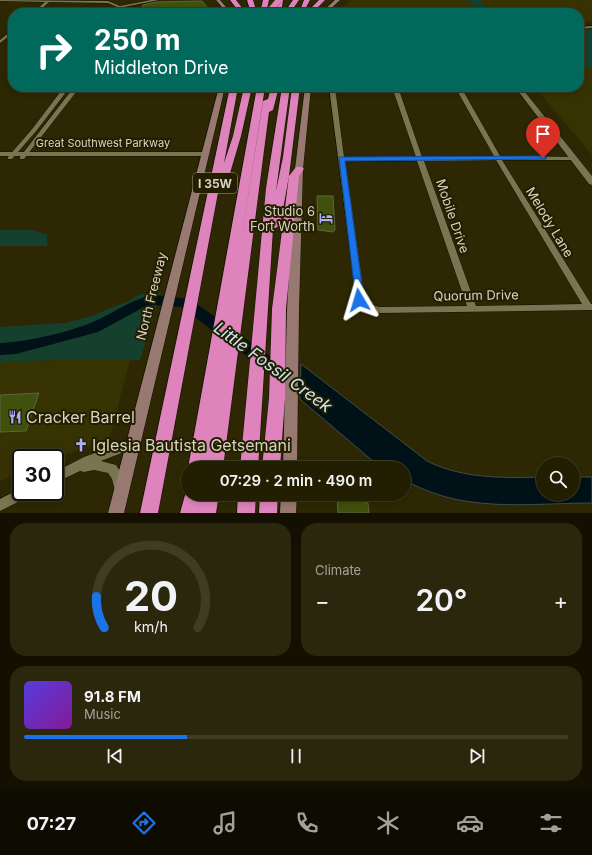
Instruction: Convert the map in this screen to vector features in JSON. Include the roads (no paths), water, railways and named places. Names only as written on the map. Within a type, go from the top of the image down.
[{"type":"highway","points":[[273,8],[280,0]]},
{"type":"highway","points":[[316,8],[322,0]]},
{"type":"highway","name":"I 35W","points":[[149,513],[233,92]]},
{"type":"highway","points":[[194,282],[203,272],[223,176],[237,136],[247,92]]},
{"type":"highway","points":[[247,166],[244,162],[252,113],[254,92]]},
{"type":"highway","points":[[215,461],[223,354],[224,302],[260,92]]},
{"type":"highway","points":[[199,461],[223,354],[235,311],[268,92]]},
{"type":"highway","points":[[265,116],[269,110],[274,92]]},
{"type":"highway","points":[[250,461],[266,242],[274,163],[285,92]]},
{"type":"highway","points":[[266,242],[273,234],[281,199],[288,157],[295,92]]},
{"type":"highway","points":[[272,461],[277,398],[279,310],[294,176],[299,169]]},
{"type":"highway","points":[[189,513],[192,501]]},
{"type":"highway","points":[[207,513],[209,501]]},
{"type":"highway","points":[[246,513],[247,501]]},
{"type":"highway","points":[[268,513],[269,501]]},
{"type":"main road","points":[[218,0],[225,8]]},
{"type":"main road","points":[[329,8],[338,0]]},
{"type":"main road","name":"North Freeway","points":[[116,513],[221,92]]},
{"type":"main road","points":[[290,461],[294,352],[293,310],[299,169],[307,92]]},
{"type":"main road","points":[[288,513],[289,501]]},
{"type":"street","points":[[0,0],[102,1],[125,8]]},
{"type":"street","points":[[41,8],[49,0]]},
{"type":"street","points":[[108,0],[128,5],[132,8]]},
{"type":"street","points":[[122,6],[157,0]]},
{"type":"street","points":[[0,42],[8,35]]},
{"type":"street","points":[[11,156],[63,92]]},
{"type":"street","points":[[24,156],[73,92]]},
{"type":"street","points":[[333,92],[341,159],[573,158]]},
{"type":"street","name":"Mobile Drive","points":[[397,92],[472,308]]},
{"type":"street","name":"Melody Lane","points":[[461,92],[498,158],[590,307]]},
{"type":"street","points":[[522,92],[592,182]]},
{"type":"street","points":[[48,112],[59,111]]},
{"type":"street","name":"Great Southwest Parkway","points":[[0,154],[11,156],[206,156]]},
{"type":"street","name":"Great Southwest Parkway","points":[[0,158],[11,156]]},
{"type":"street","name":"Quorum Drive","points":[[341,159],[361,304],[369,308],[379,310],[590,307]]},
{"type":"street","points":[[64,474],[88,461],[133,444]]},
{"type":"street","points":[[72,470],[94,465],[112,469],[118,478],[120,498]]},
{"type":"street","points":[[0,505],[12,499]]},
{"type":"waterway","name":"Little Fossil Creek","points":[[0,349],[16,348],[93,328],[140,303],[153,300],[185,302],[314,397]]},
{"type":"place","name":"Studio 6 Fort Worth","points":[[326,218]]},
{"type":"place","name":"Cracker Barrel","points":[[15,417]]},
{"type":"place","name":"Iglesia Bautista Getsemani","points":[[81,445]]}]
